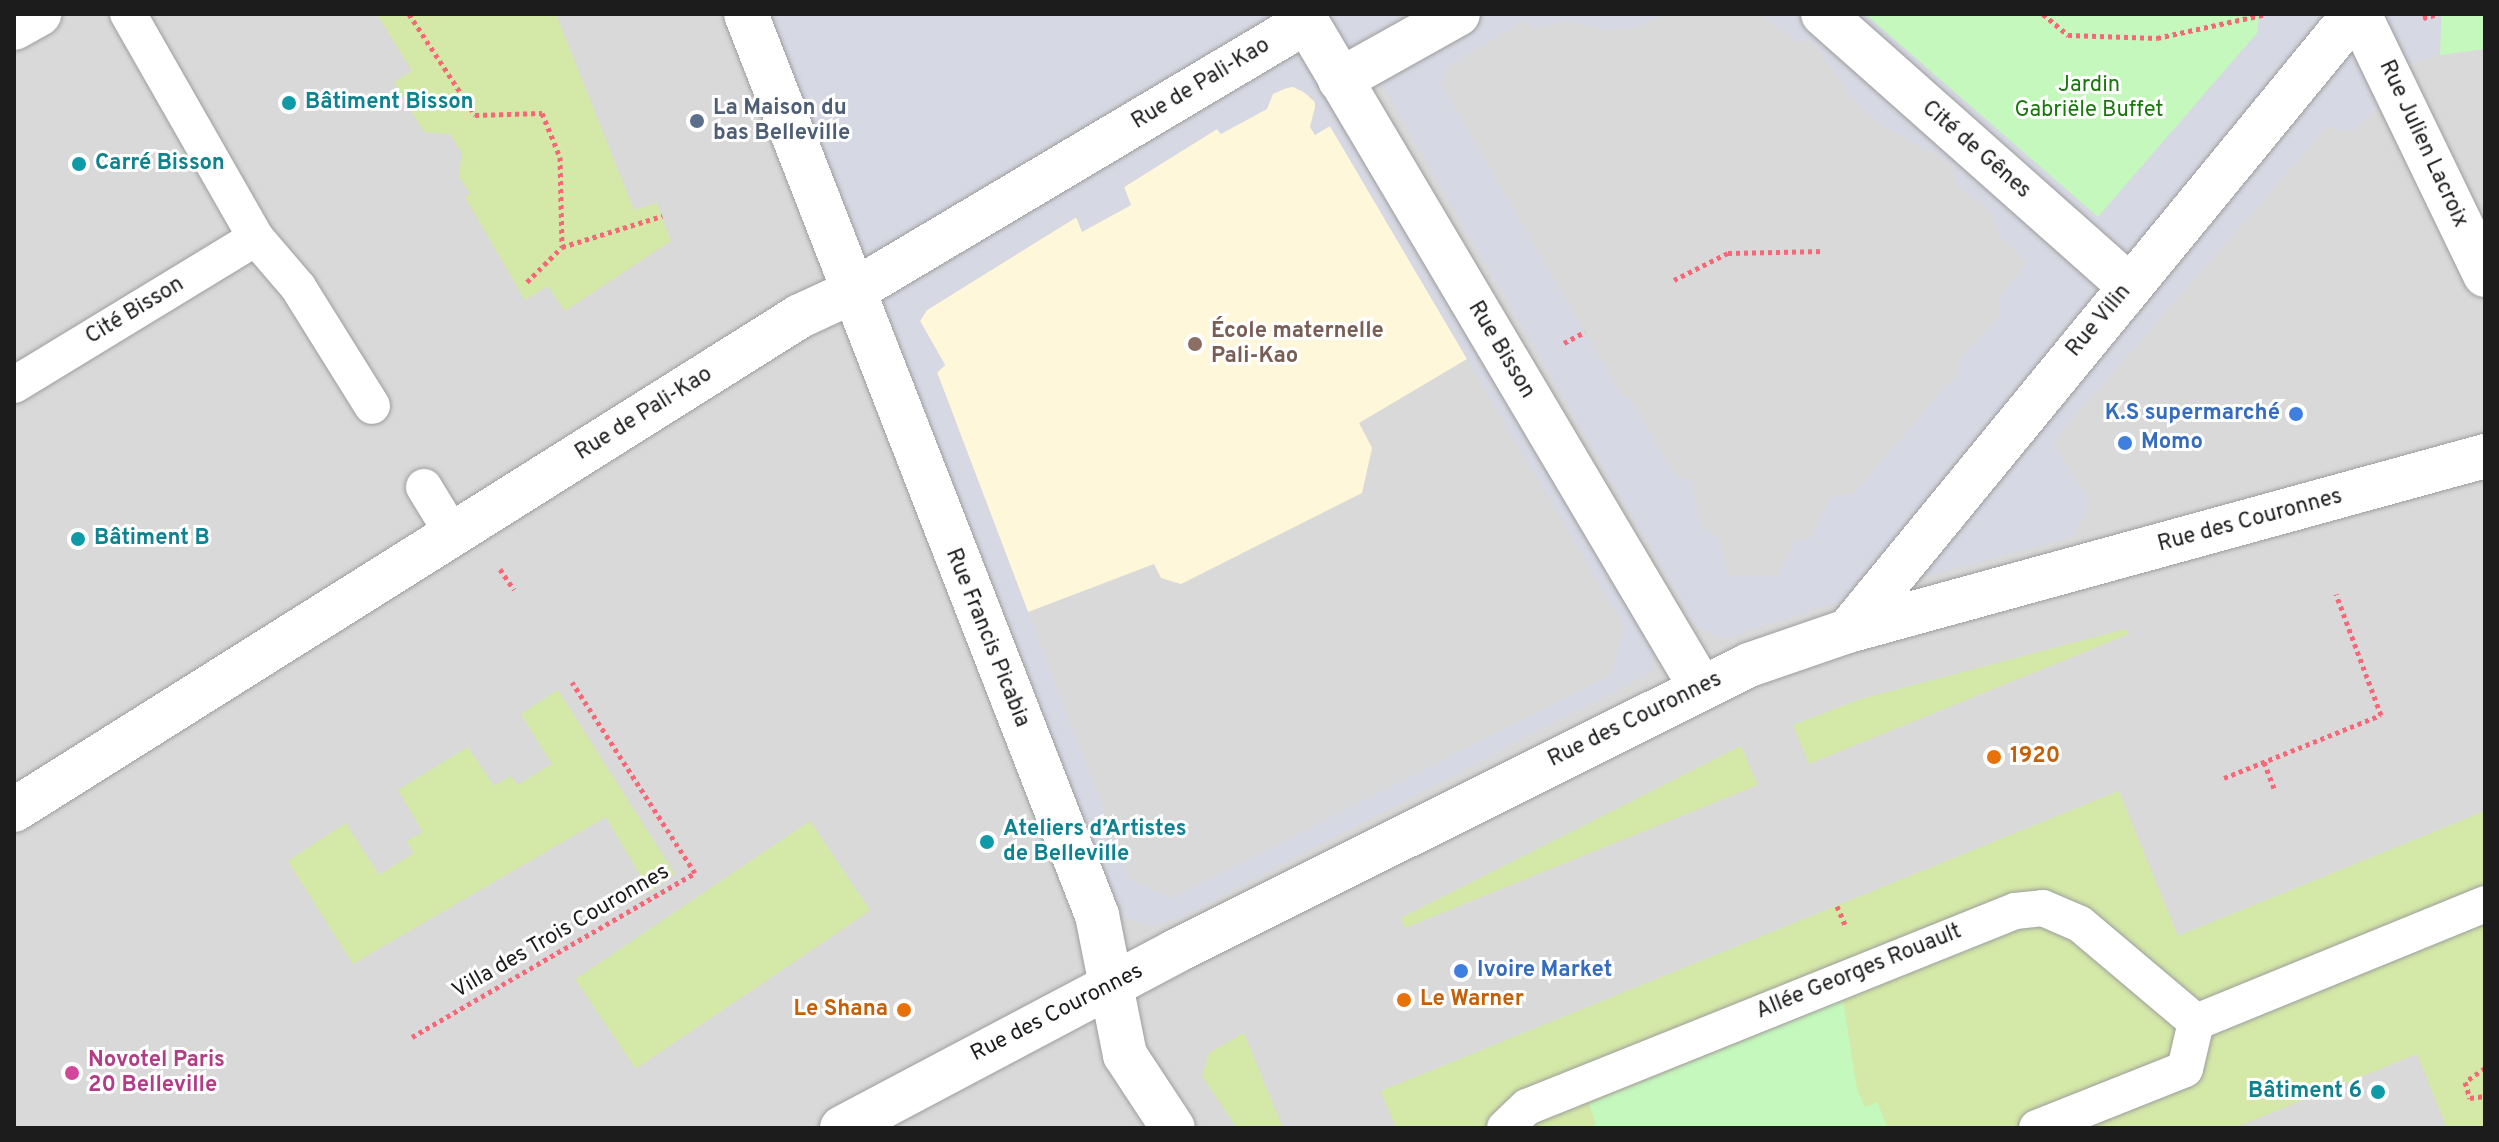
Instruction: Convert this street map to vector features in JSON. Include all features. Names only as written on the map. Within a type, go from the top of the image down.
[{"type":"street","points":[[14,28],[39,14]]},
{"type":"street","name":"Rue Francis Picabia","points":[[746,14],[850,293],[1097,915],[1125,1055],[1173,1128]]},
{"type":"street","points":[[1340,80],[1458,14]]},
{"type":"street","name":"Cité de Gênes","points":[[1823,14],[2129,286]]},
{"type":"street","name":"Rue Vilin","points":[[1848,631],[2356,14]]},
{"type":"street","name":"Rue Julien Lacroix","points":[[2356,14],[2485,275]]},
{"type":"street","name":"Rue de Pali-Kao","points":[[14,810],[800,316],[850,293],[1293,24]]},
{"type":"street","name":"Rue Bisson","points":[[1293,24],[1340,80],[1700,686]]},
{"type":"street","name":"Rue des Couronnes","points":[[842,1128],[1109,987],[1700,686],[1848,631],[2485,456]]},
{"type":"lane","points":[[128,14],[256,238],[298,287],[372,406]]},
{"type":"lane","name":"Cité Bisson","points":[[14,385],[256,238]]},
{"type":"lane","points":[[424,487],[452,533]]},
{"type":"lane","points":[[2037,1128],[2185,1069],[2196,1022],[2485,904]]},
{"type":"lane","name":"Allée Georges Rouault","points":[[1505,1128],[1527,1107],[2015,911],[2043,908],[2080,924],[2196,1022]]},
{"type":"path","points":[[409,14],[475,115],[542,113],[560,157],[562,247]]},
{"type":"path","points":[[2043,14],[2068,35],[2157,38],[2266,14]]},
{"type":"path","points":[[527,282],[562,247],[662,216]]},
{"type":"path","points":[[1674,280],[1728,253],[1824,251]]},
{"type":"path","points":[[1564,343],[1585,332]]},
{"type":"path","points":[[2224,778],[2381,715],[2336,594]]},
{"type":"path","name":"Villa des Trois Couronnes","points":[[412,1037],[695,873],[572,682]]},
{"type":"path","points":[[2264,762],[2275,790]]},
{"type":"path","points":[[2485,1068],[2465,1082],[2470,1098],[2485,1096]]},
{"type":"shaded area","points":[[14,14],[2485,14],[2485,1128],[14,1128]]},
{"type":"shaded area","points":[[769,14],[1283,14],[1654,653],[1652,672],[1181,917],[1151,926],[1123,917]],"holes":[[[1291,86],[1314,97],[1316,114],[1310,127],[1315,135],[1330,126],[1625,627],[1611,675],[1171,898],[1130,880],[937,373],[945,365],[920,321],[927,310],[1076,217],[1082,232],[1131,205],[1124,187],[1217,129],[1221,134],[1267,109],[1273,94]]]},
{"type":"shaded area","points":[[1320,14],[1665,14],[1635,28],[1607,30],[1564,21],[1533,30],[1526,20],[1449,66],[1441,84],[1623,398],[1628,395],[1676,476],[1692,480],[1700,528],[1718,537],[1729,576],[1779,576],[1795,542],[1812,537],[1830,498],[1854,493],[1960,371],[1960,360],[2000,315],[2000,296],[2027,263],[1998,235],[1994,215],[1957,185],[1952,164],[1878,123],[1854,100],[1812,40],[1796,42],[1761,14],[1865,14],[2098,217],[2258,32],[2259,14],[2335,14],[2383,103],[2354,131],[2326,128],[2053,444],[2090,502],[2073,537],[1876,590],[1723,639],[1696,626],[1379,80],[1357,73]]},
{"type":"shaded area","points":[[2375,14],[2441,14],[2440,55],[2402,66]]},
{"type":"shaded area","name":"École maternelle Pali-Kao","points":[[1297,86],[1316,103],[1310,127],[1330,126],[1467,359],[1359,423],[1372,448],[1362,493],[1181,584],[1161,578],[1154,564],[1028,612],[937,372],[945,365],[920,321],[927,310],[1077,217],[1082,231],[1131,205],[1124,187],[1217,129],[1221,134],[1278,90]]},
{"type":"green space","points":[[377,14],[556,14],[634,210],[657,203],[671,241],[565,311],[548,286],[525,300],[465,197],[470,194],[459,176],[462,153],[450,134],[424,132],[394,82],[412,71]]},
{"type":"green space","name":"Jardin Gabriële Buffet","points":[[1865,14],[2259,14],[2259,17],[2258,32],[2098,217]]},
{"type":"green space","points":[[2441,14],[2485,14],[2485,49],[2440,55]]},
{"type":"green space","points":[[2125,629],[2129,634],[1809,764],[1793,725],[1861,699]]},
{"type":"green space","points":[[558,690],[675,874],[650,892],[606,817],[353,964],[288,861],[346,823],[379,875],[414,853],[407,841],[423,832],[398,790],[468,747],[494,786],[511,776],[518,785],[552,764],[521,714]]},
{"type":"green space","points":[[1741,746],[1758,785],[1405,928],[1401,918]]},
{"type":"green space","points":[[2119,791],[2178,936],[2485,811],[2485,1128],[2447,1128],[2417,1054],[2234,1128],[1396,1128],[1381,1091]]},
{"type":"green space","points":[[810,821],[870,911],[636,1069],[575,979]]},
{"type":"green space","points":[[1843,1000],[1857,1089],[1865,1107],[1877,1102],[1888,1128],[1588,1128],[1596,1124],[1589,1104]]},
{"type":"green space","points":[[1244,1033],[1283,1128],[1237,1128],[1202,1076],[1209,1053]]},
{"type":"place","name":"Bâtiment Bisson","points":[[289,103]]},
{"type":"place","name":"La Maison du bas Belleville","points":[[697,121]]},
{"type":"place","name":"Carré Bisson","points":[[79,164]]},
{"type":"place","name":"École maternelle Pali-Kao","points":[[1195,344]]},
{"type":"place","name":"K.S supermarché","points":[[2296,414]]},
{"type":"place","name":"Momo","points":[[2125,443]]},
{"type":"place","name":"Bâtiment B","points":[[78,539]]},
{"type":"place","name":"1920","points":[[1994,757]]},
{"type":"place","name":"Ateliers d’Artistes de Belleville","points":[[987,842]]},
{"type":"place","name":"Ivoire Market","points":[[1461,971]]},
{"type":"place","name":"Le Warner","points":[[1404,1000]]},
{"type":"place","name":"Le Shana","points":[[904,1010]]},
{"type":"place","name":"Novotel Paris 20 Belleville","points":[[72,1073]]},
{"type":"place","name":"Bâtiment 6","points":[[2378,1092]]}]
